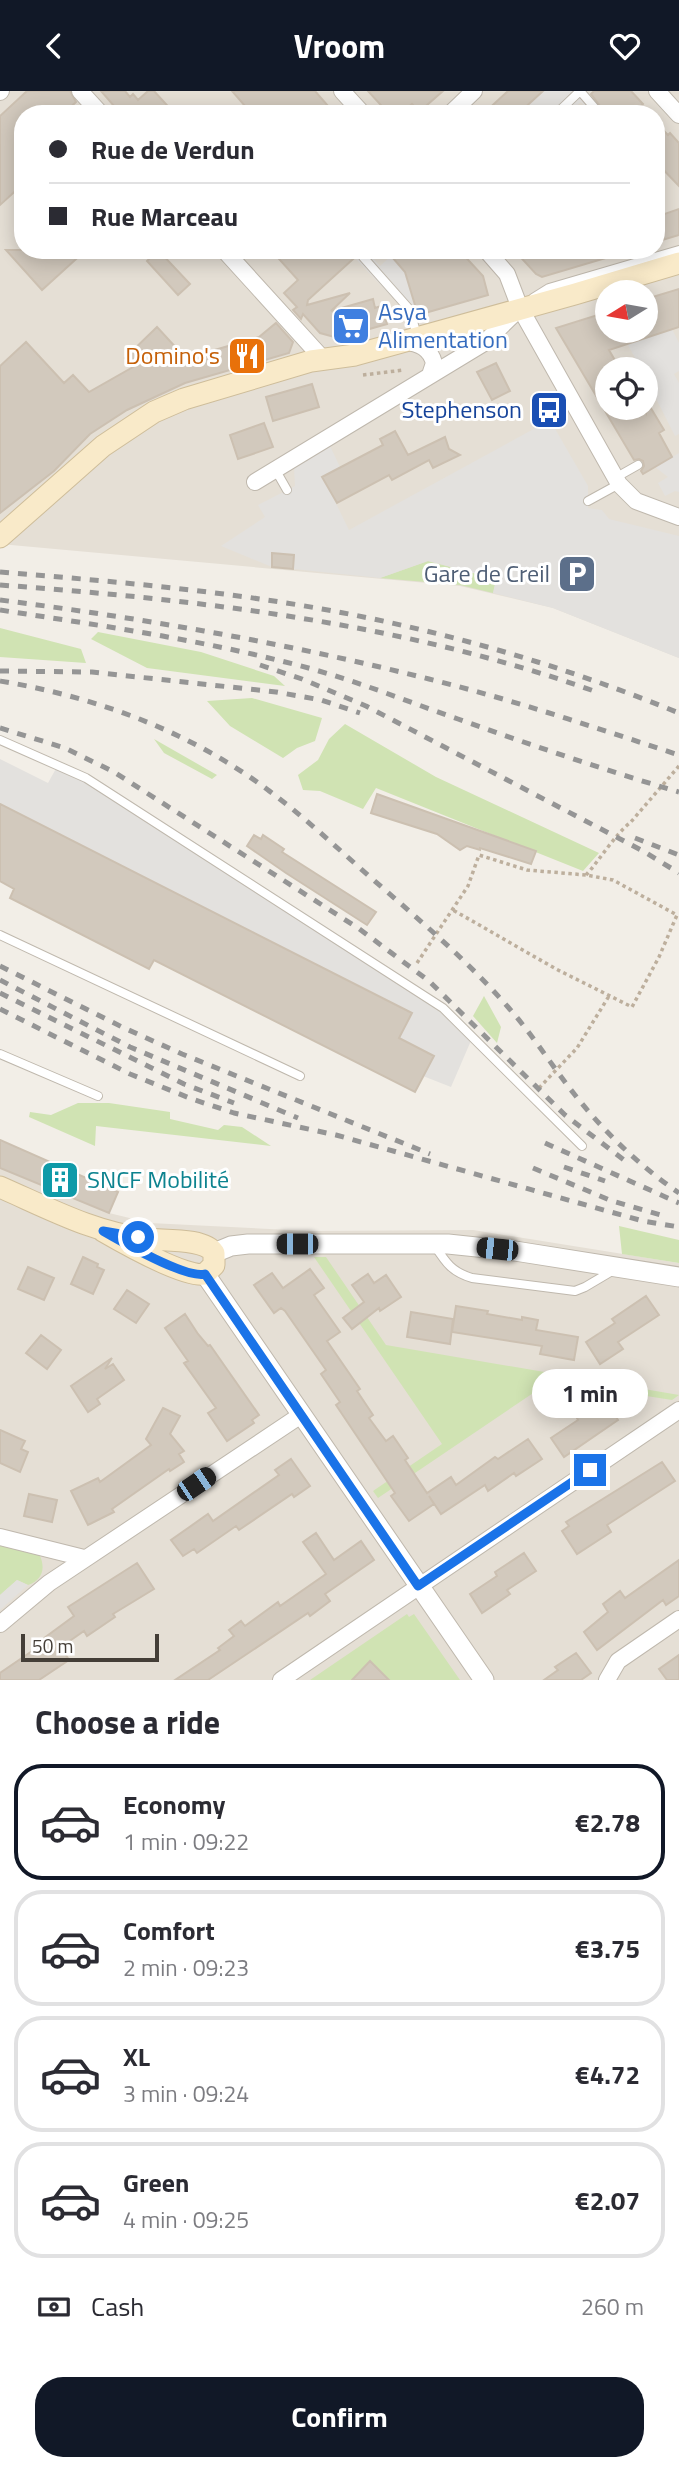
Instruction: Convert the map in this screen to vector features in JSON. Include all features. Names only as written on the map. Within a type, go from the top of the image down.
[{"type":"main road","points":[[5,532],[103,446],[154,412],[209,391],[323,359],[355,355],[410,339],[524,317],[622,280],[679,263]]},
{"type":"main road","points":[[0,1187],[103,1231],[138,1251],[196,1272],[214,1265],[205,1248]]},
{"type":"main road","points":[[103,1231],[205,1248]]},
{"type":"main road","points":[[196,1272],[183,1263],[183,1256],[188,1247],[205,1248]]},
{"type":"street","points":[[80,91],[93,105]]},
{"type":"street","points":[[342,91],[355,105]]},
{"type":"street","points":[[459,105],[474,91]]},
{"type":"street","points":[[657,91],[679,115]]},
{"type":"street","points":[[232,259],[323,359]]},
{"type":"street","points":[[494,259],[507,274],[524,317],[617,481],[636,501],[678,513]]},
{"type":"street","points":[[256,482],[524,317]]},
{"type":"street","points":[[410,339],[429,352],[434,363],[430,375]]},
{"type":"street","points":[[205,1248],[248,1244],[434,1243],[515,1251],[679,1277]]},
{"type":"street","points":[[196,1272],[301,1415],[484,1680]]},
{"type":"street","points":[[281,1680],[679,1411]]},
{"type":"street","points":[[0,1624],[37,1592],[84,1559],[301,1415]]},
{"type":"street","points":[[0,1537],[84,1559]]},
{"type":"street","points":[[607,1680],[618,1661],[679,1619]]},
{"type":"lane","points":[[565,105],[580,91],[592,105]]},
{"type":"lane","points":[[365,259],[410,310],[410,339]]},
{"type":"lane","points":[[524,317],[549,288],[648,259]]},
{"type":"lane","points":[[588,501],[638,465]]},
{"type":"lane","points":[[275,470],[287,490]]},
{"type":"lane","points":[[0,740],[86,778],[443,1008],[582,1146]]},
{"type":"lane","points":[[0,935],[300,1076]]},
{"type":"lane","points":[[0,1054],[98,1096]]},
{"type":"lane","points":[[434,1243],[448,1266],[456,1273],[471,1278],[561,1290],[575,1291],[585,1287],[618,1267]]},
{"type":"path","points":[[360,375],[395,370],[430,375]]},
{"type":"path","points":[[586,875],[622,829],[679,766]]},
{"type":"path","points":[[417,963],[468,886],[479,855],[527,870],[613,880],[677,915],[659,957],[632,1007],[556,969],[453,910]]},
{"type":"path","points":[[533,1095],[577,1048],[609,996]]},
{"type":"shaded area","points":[[0,91],[679,91],[679,658],[553,608],[460,586],[0,544]]},
{"type":"shaded area","points":[[543,91],[580,91],[592,105],[584,105],[581,102],[578,105],[528,105]]},
{"type":"shaded area","points":[[356,259],[374,259],[380,266],[388,259],[394,259],[408,275],[416,308],[405,311]]},
{"type":"shaded area","points":[[672,329],[679,343],[679,371],[674,374],[679,383],[679,434],[675,436],[658,403],[658,357],[635,357],[627,343],[658,343],[658,333]]},
{"type":"shaded area","points":[[550,420],[588,486],[588,508],[602,510],[609,519],[679,536],[679,658],[553,608],[493,593],[496,579],[428,561],[380,578],[293,569],[293,554],[273,553],[272,567],[221,546],[265,517],[258,505],[295,486],[294,468],[330,446],[340,467],[323,477],[349,530]]},
{"type":"shaded area","points":[[679,453],[679,492],[665,496],[658,483],[668,477],[655,467]]},
{"type":"shaded area","points":[[0,759],[48,783],[58,765],[86,778],[443,1008],[473,1036],[451,1087],[423,1076],[399,1038],[412,1013],[0,804]]},
{"type":"shaded area","points":[[0,1168],[109,1213],[150,1223],[311,1231],[473,1230],[679,1263],[679,1680],[0,1680]]},
{"type":"shaded area","points":[[17,1580],[28,1585],[0,1610],[0,1595]]},
{"type":"green space","points":[[428,561],[497,579],[493,593],[460,585],[380,578]]},
{"type":"green space","points":[[0,628],[81,649],[86,663],[0,657]]},
{"type":"green space","points":[[98,632],[201,652],[274,676],[285,686],[147,668],[91,639]]},
{"type":"green space","points":[[252,698],[322,718],[315,741],[297,748],[283,758],[230,726],[207,701]]},
{"type":"green space","points":[[345,724],[436,777],[599,853],[583,871],[376,788],[363,809],[320,791],[303,790],[298,775],[318,760],[329,739]]},
{"type":"green space","points":[[154,739],[217,775],[212,779],[164,753]]},
{"type":"green space","points":[[484,996],[501,1027],[497,1043],[473,1016]]},
{"type":"green space","points":[[78,1103],[109,1103],[170,1112],[170,1119],[218,1130],[224,1125],[242,1127],[271,1146],[96,1126],[95,1146],[29,1117],[30,1112],[51,1115]]},
{"type":"green space","points":[[619,1226],[679,1240],[679,1263],[622,1254]]},
{"type":"green space","points":[[314,1257],[326,1257],[386,1345],[679,1395],[672,1400],[551,1381],[378,1498],[373,1491],[442,1444]]},
{"type":"green space","points":[[0,1542],[39,1554],[43,1568],[37,1580],[28,1585],[17,1580],[0,1595]]},
{"type":"green space","points":[[407,1614],[409,1617],[414,1614],[460,1680],[389,1680],[370,1662],[352,1680],[310,1680]]},
{"type":"building","points":[[27,91],[70,91],[76,102],[73,105],[14,105],[14,192],[0,205],[0,116]]},
{"type":"building","points":[[101,91],[125,91],[138,100],[148,91],[154,91],[167,105],[113,105]]},
{"type":"building","points":[[232,91],[315,91],[327,105],[244,105]]},
{"type":"building","points":[[368,91],[443,91],[427,105],[381,105]]},
{"type":"building","points":[[508,91],[543,91],[528,105],[493,105]]},
{"type":"building","points":[[594,91],[631,91],[643,104],[599,105],[591,94]]},
{"type":"building","points":[[665,132],[668,135],[670,133],[679,143],[679,186],[665,171]]},
{"type":"building","points":[[679,209],[679,235],[665,239],[665,214]]},
{"type":"building","points":[[6,250],[14,250],[14,259]]},
{"type":"building","points":[[14,259],[76,259],[42,290]]},
{"type":"building","points":[[166,259],[190,284],[178,295],[147,261]]},
{"type":"building","points":[[279,259],[353,259],[308,300],[307,305],[350,293],[331,311],[373,299],[375,308],[381,306],[387,324],[338,338],[320,333],[303,314],[301,319],[293,310],[297,307],[284,293],[298,280]]},
{"type":"building","points":[[394,259],[467,259],[483,276],[488,295],[418,315],[405,272]]},
{"type":"building","points":[[522,259],[602,259],[542,277]]},
{"type":"building","points":[[679,289],[679,327],[658,334],[658,295]]},
{"type":"building","points":[[595,316],[595,343],[630,343],[609,350],[613,357],[595,357],[595,394],[556,328]]},
{"type":"building","points":[[276,323],[293,342],[289,353],[185,383],[127,410],[90,434],[54,471],[0,513],[0,366],[26,342],[64,383],[73,375],[89,392],[133,367],[125,358],[157,327],[180,352],[167,364],[259,337]]},
{"type":"building","points":[[496,363],[510,391],[492,400],[477,372]]},
{"type":"building","points":[[312,384],[319,407],[273,421],[266,397]]},
{"type":"building","points":[[610,420],[658,420],[664,430],[659,433],[672,457],[643,474],[643,461],[634,460]]},
{"type":"building","points":[[264,423],[273,447],[238,459],[230,435]]},
{"type":"building","points":[[395,431],[408,455],[445,437],[449,449],[460,455],[433,468],[429,460],[392,480],[389,475],[337,503],[322,477],[383,445],[380,439]]},
{"type":"building","points":[[272,553],[294,555],[293,569],[272,567]]},
{"type":"building","points":[[377,794],[536,851],[531,864],[480,848],[467,846],[460,850],[437,834],[371,813]]},
{"type":"building","points":[[0,804],[412,1013],[399,1038],[434,1056],[415,1092],[154,960],[149,969],[10,898],[14,889],[0,881]]},
{"type":"building","points":[[254,835],[261,839],[263,835],[284,849],[282,852],[376,912],[367,925],[247,846]]},
{"type":"building","name":"SNCF Mobilité","points":[[0,1140],[118,1192],[109,1213],[0,1168]]},
{"type":"building","points":[[83,1257],[104,1270],[93,1294],[71,1284]]},
{"type":"building","points":[[28,1267],[54,1278],[44,1300],[18,1289]]},
{"type":"building","points":[[310,1269],[324,1288],[314,1295],[340,1332],[327,1341],[360,1389],[357,1391],[373,1415],[369,1418],[386,1441],[393,1436],[427,1493],[451,1477],[456,1485],[495,1457],[498,1459],[528,1439],[542,1459],[516,1476],[514,1473],[488,1491],[485,1485],[441,1514],[429,1496],[434,1504],[409,1521],[391,1496],[395,1493],[336,1405],[340,1402],[321,1374],[326,1370],[285,1311],[281,1308],[274,1313],[254,1285],[272,1273],[283,1288]]},
{"type":"building","points":[[368,1274],[374,1283],[386,1275],[401,1297],[380,1311],[379,1308],[352,1329],[343,1318],[364,1302],[352,1285]]},
{"type":"building","points":[[127,1290],[149,1304],[136,1323],[114,1309]]},
{"type":"building","points":[[646,1296],[659,1315],[618,1342],[623,1349],[600,1364],[586,1342],[615,1323],[612,1319]]},
{"type":"building","points":[[456,1306],[522,1320],[522,1317],[538,1320],[536,1330],[578,1337],[574,1360],[540,1354],[542,1346],[452,1332]]},
{"type":"building","points":[[411,1312],[453,1319],[450,1344],[407,1337]]},
{"type":"building","points":[[185,1314],[259,1415],[252,1420],[254,1423],[227,1441],[208,1413],[216,1408],[184,1363],[188,1361],[165,1328]]},
{"type":"building","points":[[41,1335],[61,1350],[47,1369],[26,1353]]},
{"type":"building","points":[[112,1358],[105,1369],[113,1364],[124,1380],[97,1399],[100,1404],[88,1412],[71,1386]]},
{"type":"building","points":[[603,1398],[618,1420],[564,1457],[551,1438],[578,1420],[576,1416]]},
{"type":"building","points":[[163,1408],[180,1416],[170,1434],[184,1451],[179,1454],[184,1462],[170,1471],[169,1469],[112,1509],[114,1512],[88,1525],[71,1491],[98,1478],[100,1482],[151,1445],[146,1439]]},
{"type":"building","points":[[0,1430],[25,1441],[21,1449],[28,1452],[20,1472],[0,1463]]},
{"type":"building","points":[[291,1459],[310,1486],[294,1497],[292,1494],[239,1530],[236,1526],[197,1553],[194,1549],[183,1556],[171,1540],[208,1514],[213,1521],[279,1475],[275,1470]]},
{"type":"building","points":[[662,1462],[675,1481],[607,1525],[611,1532],[577,1554],[562,1531],[569,1526],[566,1522]]},
{"type":"building","points":[[29,1494],[57,1500],[52,1522],[24,1516]]},
{"type":"building","points":[[316,1533],[334,1560],[361,1541],[374,1560],[325,1594],[330,1601],[310,1616],[308,1613],[208,1680],[175,1680],[220,1650],[218,1648],[234,1636],[229,1630],[241,1621],[245,1626],[278,1602],[280,1606],[326,1574],[303,1542]]},
{"type":"building","points":[[524,1553],[536,1571],[507,1590],[510,1594],[482,1613],[470,1594],[497,1576],[495,1572]]},
{"type":"building","points":[[679,1560],[679,1596],[666,1605],[663,1600],[597,1650],[584,1632],[608,1612],[603,1604],[620,1591],[625,1598]]},
{"type":"building","points":[[137,1563],[154,1589],[113,1614],[115,1617],[87,1636],[84,1631],[61,1647],[69,1660],[39,1680],[0,1680],[0,1673],[38,1647],[36,1644],[74,1616],[68,1607]]},
{"type":"building","points":[[576,1653],[591,1673],[581,1680],[544,1680],[558,1670],[555,1667]]},
{"type":"building","points":[[679,1655],[679,1680],[667,1680],[659,1669]]},
{"type":"building","points":[[370,1661],[389,1680],[352,1680]]},
{"type":"railway","points":[[0,572],[202,591],[368,618],[459,639],[548,665],[679,713]]},
{"type":"railway","points":[[0,585],[151,598],[301,618],[449,648],[594,691]]},
{"type":"railway","points":[[0,600],[216,633],[377,666],[492,696],[679,755]]},
{"type":"railway","points":[[0,610],[196,642],[312,669],[679,792]]},
{"type":"railway","points":[[260,665],[366,706],[643,851],[679,873]]},
{"type":"railway","points":[[0,671],[92,672],[276,692],[321,700],[360,713]]},
{"type":"railway","points":[[0,681],[71,696],[140,719],[206,750],[268,790],[319,831],[475,972],[517,1017],[598,1123],[637,1160],[679,1193]]},
{"type":"railway","points":[[0,728],[65,748],[114,772],[358,928],[429,981],[565,1115],[628,1163]]},
{"type":"railway","points":[[635,838],[679,855]]},
{"type":"railway","points":[[0,966],[182,1054],[430,1154]]},
{"type":"railway","points":[[0,980],[130,1047],[298,1118]]},
{"type":"railway","points":[[0,993],[184,1084],[234,1103]]},
{"type":"railway","points":[[0,1009],[130,1074],[234,1113],[336,1135],[643,1221],[679,1227]]},
{"type":"railway","points":[[545,1143],[679,1203]]},
{"type":"railway","points":[[564,1167],[605,1181]]},
{"type":"railway","points":[[533,1168],[612,1201],[668,1217]]},
{"type":"place","name":"Asya Alimentation","points":[[351,326]]},
{"type":"place","name":"Domino's","points":[[247,356]]},
{"type":"place","name":"Stephenson","points":[[549,410]]},
{"type":"place","name":"Gare de Creil","points":[[577,574]]},
{"type":"place","name":"SNCF Mobilité","points":[[60,1180]]},
{"type":"route","points":[[138,1237],[103,1231],[138,1251],[193,1275],[205,1274],[418,1586],[590,1470]]}]
